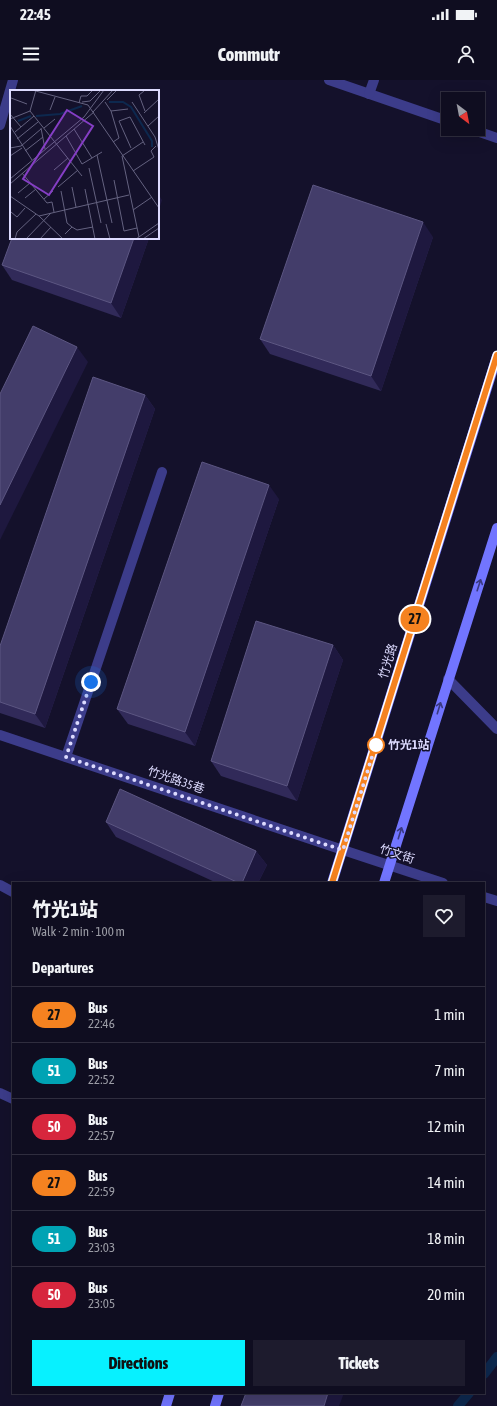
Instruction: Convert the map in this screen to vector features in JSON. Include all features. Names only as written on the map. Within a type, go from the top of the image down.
[{"type":"street","points":[[10,90],[13,80]]},
{"type":"street","points":[[329,80],[441,119]]},
{"type":"street","points":[[369,94],[374,80]]},
{"type":"street","points":[[0,125],[10,90]]},
{"type":"street","points":[[485,134],[497,138]]},
{"type":"street","name":"竹光路","points":[[332,882],[497,356]]},
{"type":"street","points":[[66,757],[162,472]]},
{"type":"street","points":[[384,882],[497,528]]},
{"type":"street","points":[[448,679],[497,729]]},
{"type":"street","name":"竹光路35巷","points":[[0,735],[343,850]]},
{"type":"street","name":"竹文街","points":[[343,850],[440,882]]},
{"type":"street","points":[[0,885],[12,891]]},
{"type":"street","points":[[485,897],[497,901]]},
{"type":"street","points":[[0,1093],[12,1099]]},
{"type":"street","points":[[166,1406],[170,1394]]},
{"type":"street","points":[[215,1406],[219,1394]]},
{"type":"building","points":[[313,185],[423,222],[371,376],[260,339]]},
{"type":"building","points":[[12,239],[134,239],[111,303],[2,265]]},
{"type":"building","points":[[33,326],[77,347],[0,505],[0,394]]},
{"type":"building","points":[[93,377],[145,395],[35,714],[0,702],[0,646]]},
{"type":"building","points":[[202,462],[269,485],[185,732],[117,709]]},
{"type":"building","points":[[256,621],[333,645],[287,786],[211,761]]},
{"type":"building","points":[[120,789],[256,851],[242,882],[237,882],[106,822]]},
{"type":"building","points":[[246,1394],[328,1394],[324,1406],[241,1406]]},
{"type":"waterway","points":[[485,1373],[497,1357]]},
{"type":"waterway","points":[[458,1406],[468,1394]]},
{"type":"bus line","name":"27","points":[[332,882],[497,355]]},
{"type":"place","name":"竹光1站","points":[[376,745]]},
{"type":"route","points":[[91,682],[66,757],[343,850],[376,745]]}]
